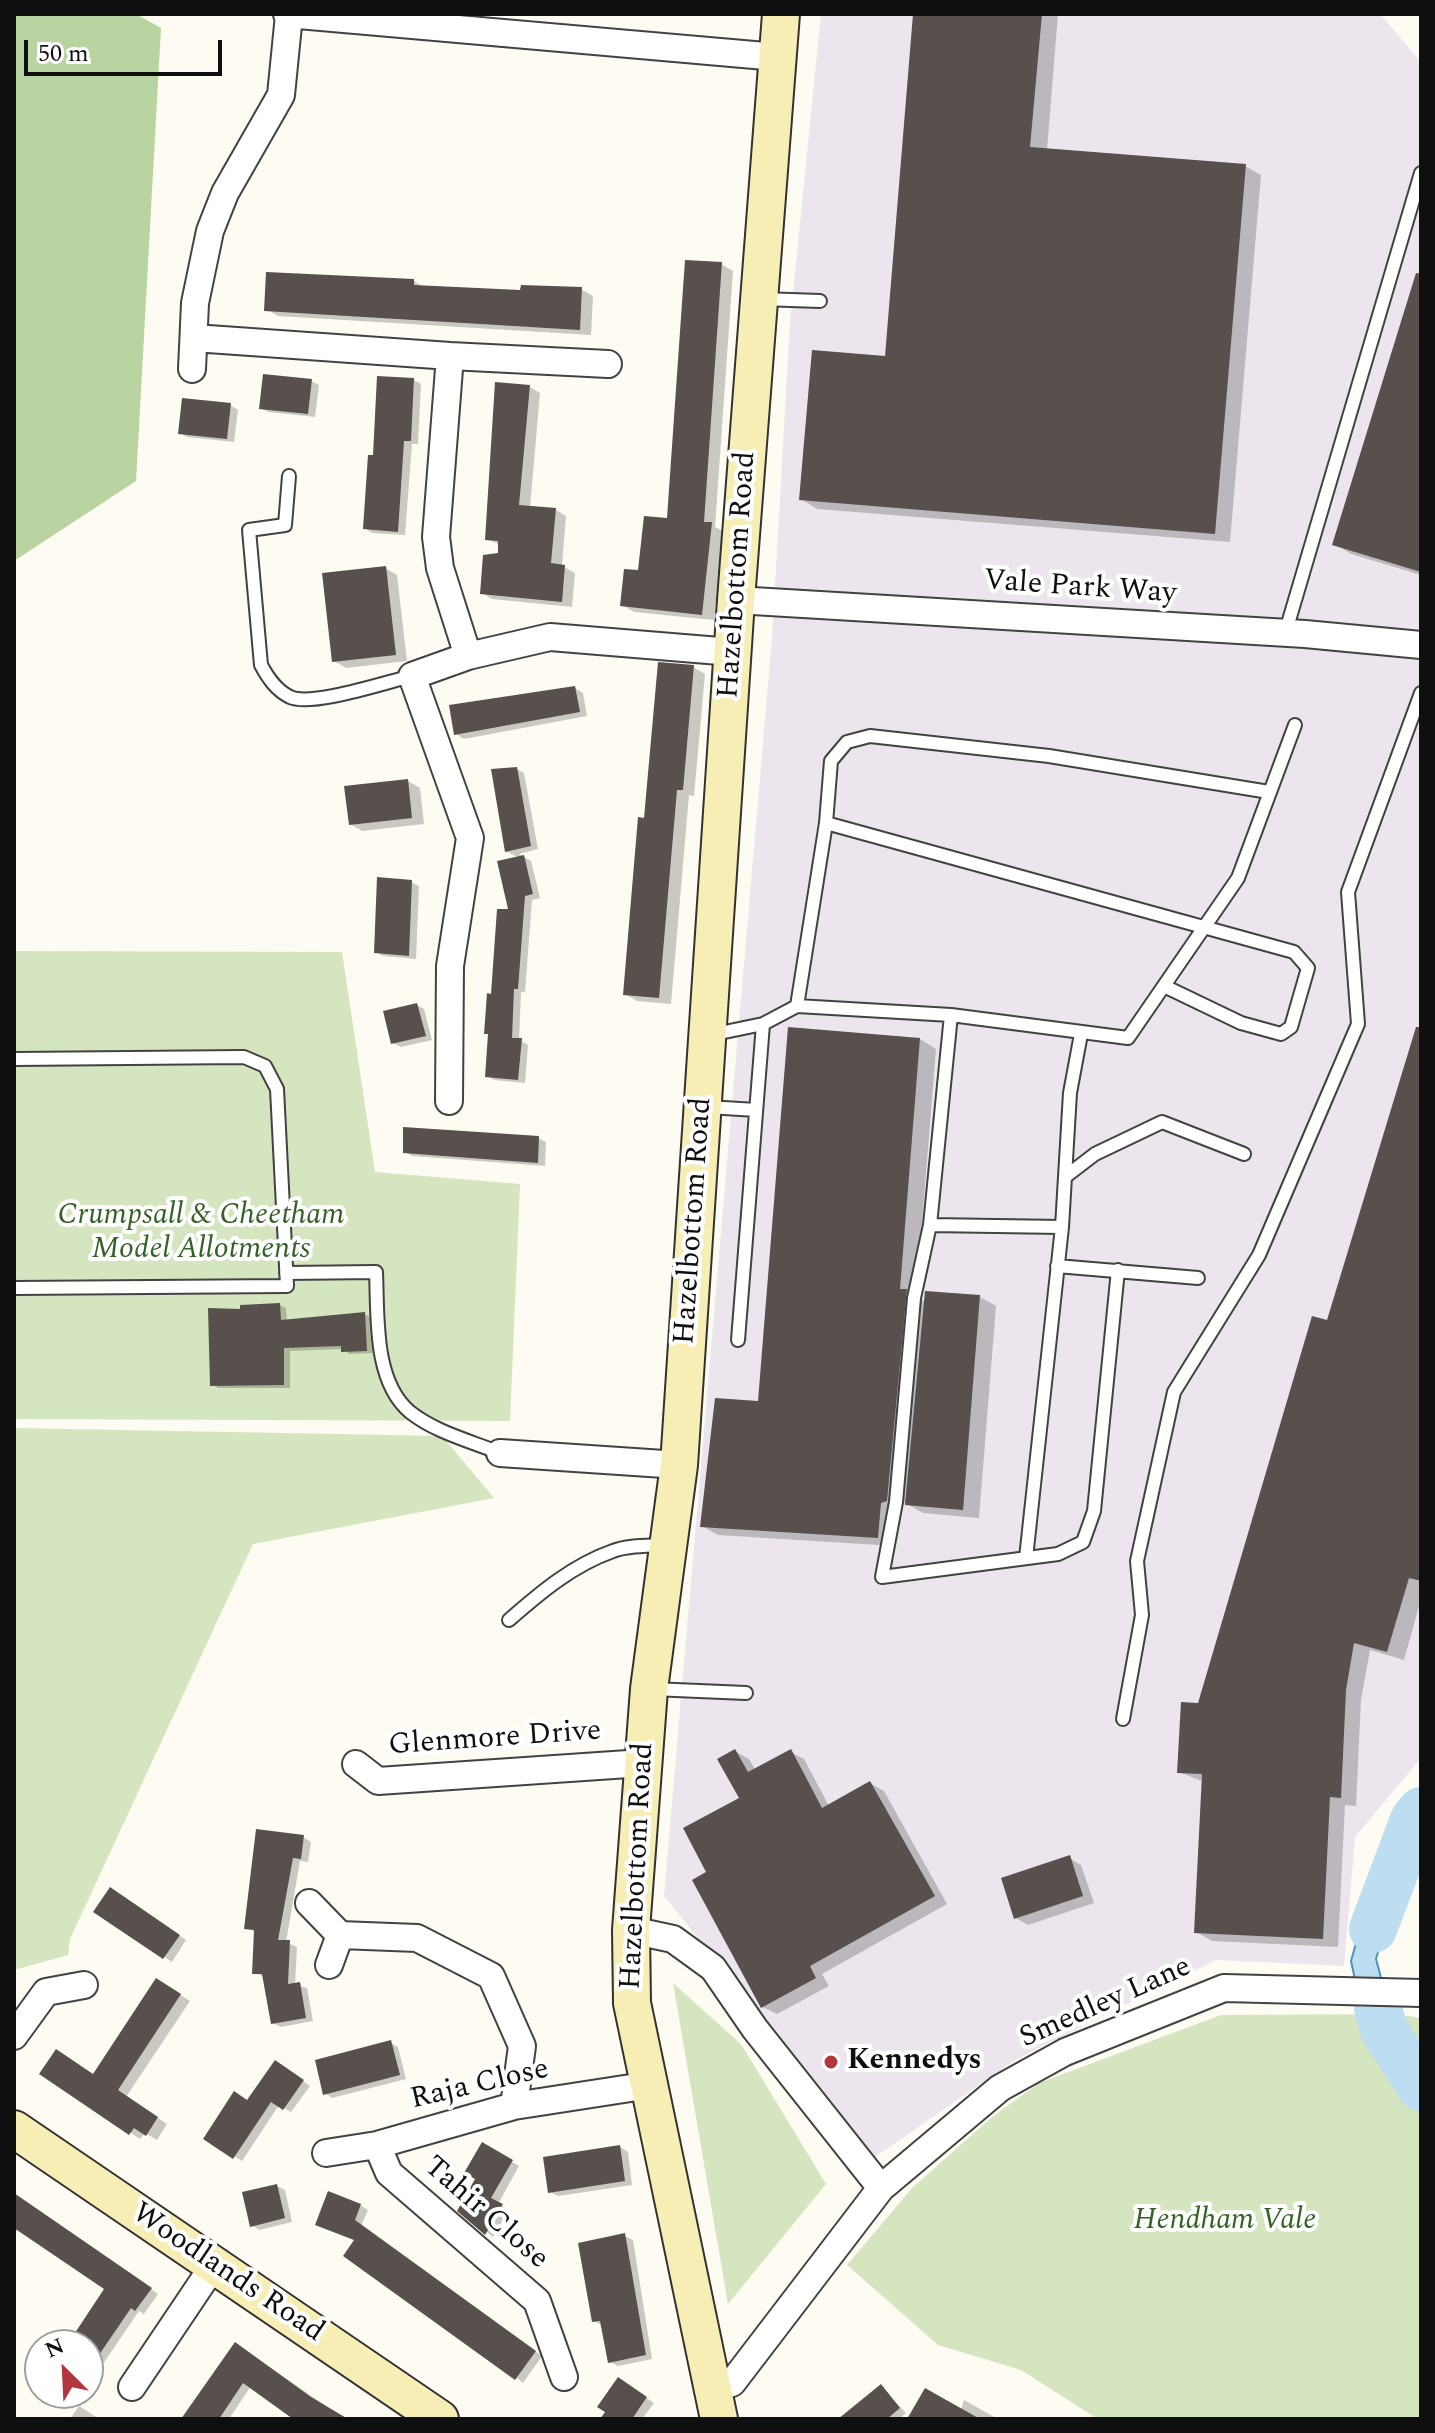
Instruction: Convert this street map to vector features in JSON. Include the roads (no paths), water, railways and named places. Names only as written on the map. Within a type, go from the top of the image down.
[{"type":"street","points":[[192,369],[195,303],[210,231],[225,193],[281,95],[288,14],[777,57]]},
{"type":"street","name":"Hazelbottom Road","points":[[715,2404],[632,2003],[631,1930],[649,1689],[679,1465],[732,652],[781,14]]},
{"type":"street","points":[[194,338],[608,364]]},
{"type":"street","points":[[450,356],[436,537],[440,568],[468,656]]},
{"type":"street","name":"Vale Park Way","points":[[736,600],[1421,645]]},
{"type":"street","points":[[449,1101],[450,966],[470,838],[412,676],[514,642],[550,637],[732,652]]},
{"type":"street","points":[[500,1453],[679,1465]]},
{"type":"street","name":"Glenmore Drive","points":[[356,1764],[378,1781],[643,1763]]},
{"type":"street","points":[[309,1903],[340,1935],[417,1938],[491,1976],[522,2046],[514,2106]]},
{"type":"street","points":[[631,1930],[673,1939],[713,1968],[755,2029],[881,2188]]},
{"type":"street","points":[[329,1965],[340,1935]]},
{"type":"street","points":[[14,2036],[46,1992],[84,1985]]},
{"type":"street","name":"Smedley Lane","points":[[715,2404],[881,2188],[1000,2088],[1065,2052],[1224,1988],[1408,1993]]},
{"type":"street","name":"Raja Close","points":[[326,2153],[377,2145],[514,2106],[650,2085]]},
{"type":"street","name":"Woodlands Road","points":[[14,2129],[440,2419]]},
{"type":"street","name":"Tahir Close","points":[[377,2145],[389,2173],[537,2301],[564,2377]]},
{"type":"street","points":[[132,2387],[214,2265]]},
{"type":"lane","points":[[1285,634],[1421,173]]},
{"type":"lane","points":[[761,299],[820,301]]},
{"type":"lane","points":[[289,476],[285,525],[249,530],[261,665],[271,683],[291,698],[310,699],[412,676]]},
{"type":"lane","points":[[1123,1719],[1142,1615],[1137,1561],[1174,1392],[1259,1255],[1358,1024],[1348,892],[1421,693]]},
{"type":"lane","points":[[707,1036],[763,1024],[797,1006],[951,1015],[1128,1038],[1238,878],[1295,725]]},
{"type":"lane","points":[[797,1006],[826,823],[831,761],[847,742],[870,736],[1049,756],[1269,792]]},
{"type":"lane","points":[[826,823],[1294,952],[1308,968],[1291,1027],[1281,1034],[1241,1023],[1164,986]]},
{"type":"lane","points":[[951,1015],[930,1225],[914,1298],[896,1502],[882,1577],[1058,1554],[1083,1542],[1094,1511],[1118,1270]]},
{"type":"lane","points":[[738,1340],[763,1024]]},
{"type":"lane","points":[[1026,1558],[1062,1227],[1070,1093],[1081,1034]]},
{"type":"lane","points":[[14,1059],[244,1057],[265,1066],[277,1089],[287,1286],[14,1288]]},
{"type":"lane","points":[[702,1107],[756,1110]]},
{"type":"lane","points":[[1065,1177],[1095,1154],[1162,1122],[1244,1154]]},
{"type":"lane","points":[[930,1225],[1062,1227]]},
{"type":"lane","points":[[1057,1266],[1198,1278]]},
{"type":"lane","points":[[286,1273],[376,1272],[379,1345],[391,1383],[408,1410],[432,1426],[500,1453]]},
{"type":"lane","points":[[509,1620],[566,1573],[588,1562],[616,1549],[668,1545]]},
{"type":"lane","points":[[649,1689],[746,1693]]},
{"type":"water","points":[[1380,1859],[1401,1870],[1376,1959],[1395,2030],[1420,2059],[1396,2067],[1365,2025],[1351,1961]]},
{"type":"waterway","points":[[1373,1929],[1414,1820],[1421,1811]]},
{"type":"waterway","points":[[1378,2007],[1383,2028],[1421,2087]]},
{"type":"place","name":"Kennedys","points":[[831,2062]]},
{"type":"park label","name":"Crumpsall & Cheetham Model Allotments","points":[[201,1234]]},
{"type":"park label","name":"Hendham Vale","points":[[1225,2222]]}]
